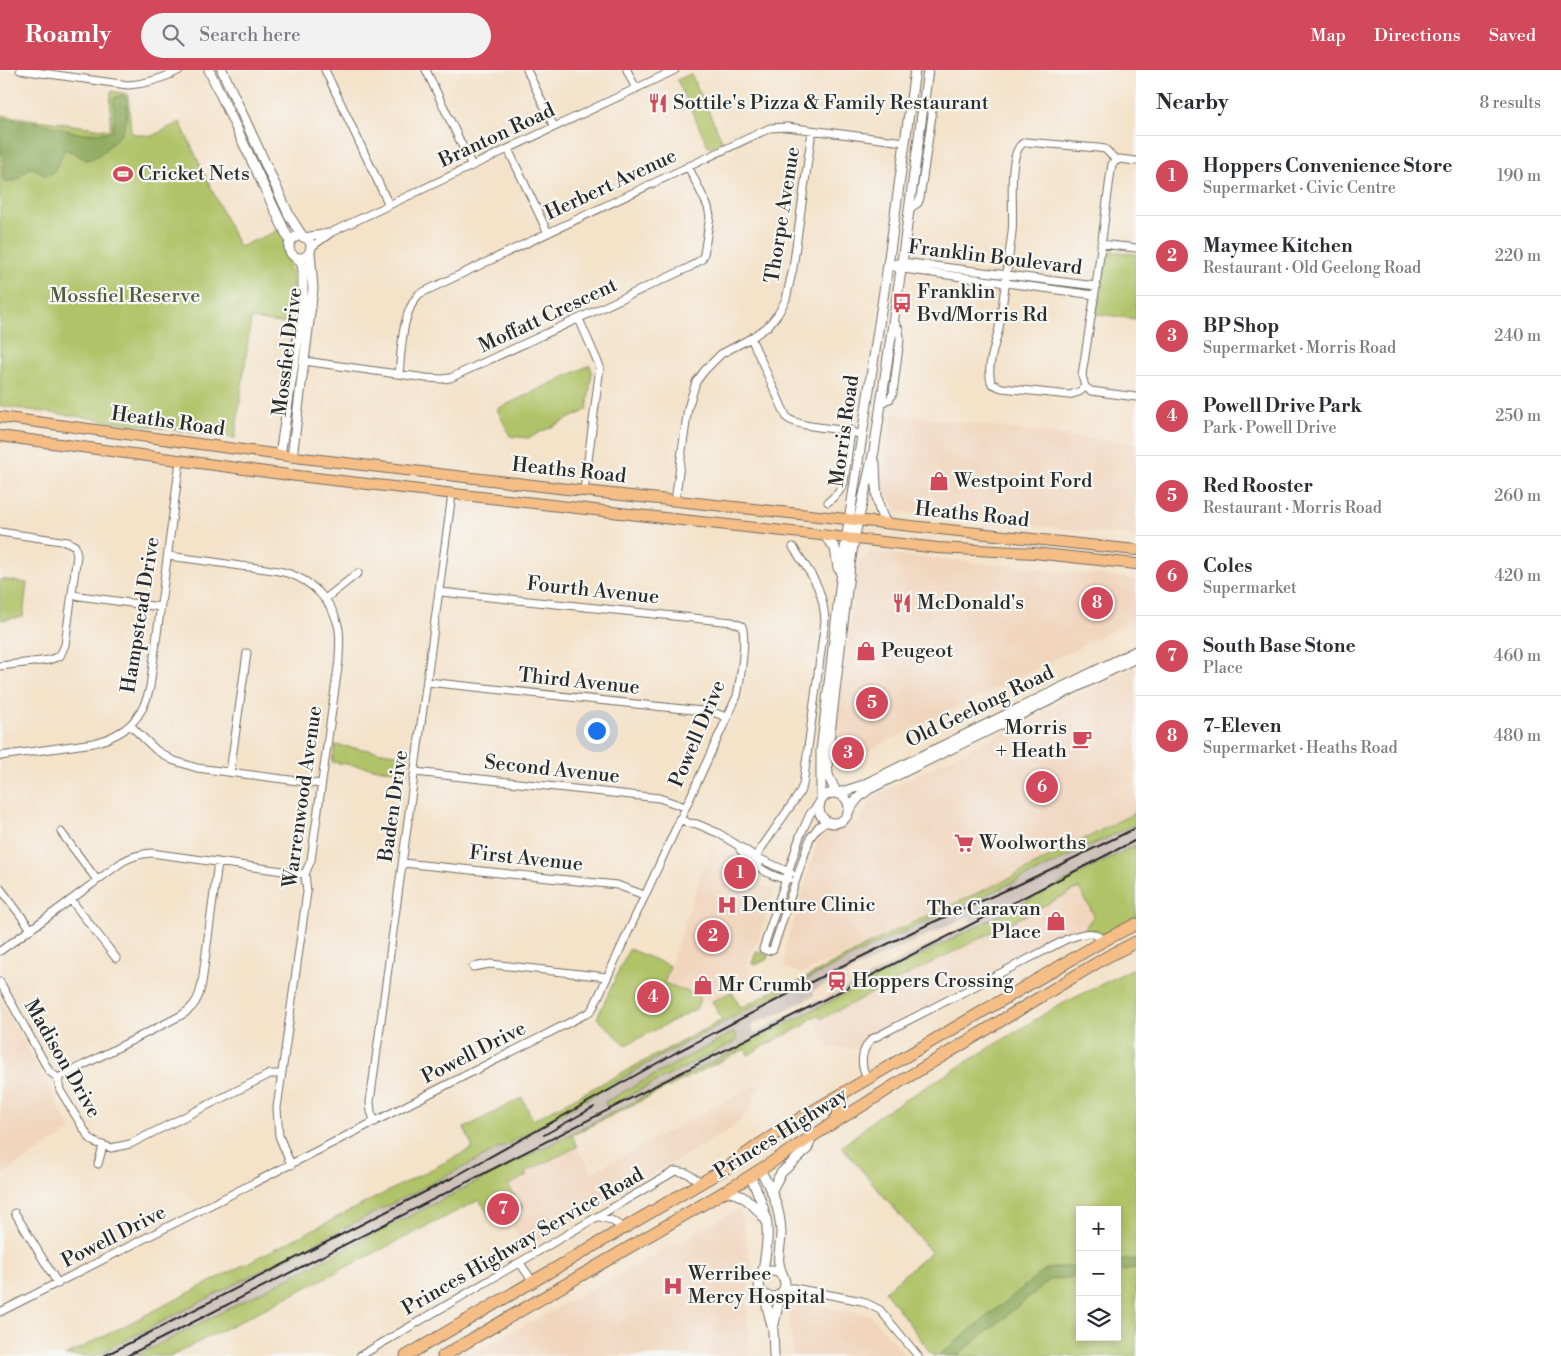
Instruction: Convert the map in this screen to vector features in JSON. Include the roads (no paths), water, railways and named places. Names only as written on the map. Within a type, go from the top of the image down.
[{"type":"highway","name":"Princes Highway","points":[[406,1356],[702,1182],[797,1120],[1103,941],[1136,924]]},
{"type":"highway","points":[[1103,941],[1106,949],[1105,958]]},
{"type":"highway","name":"Princes Highway","points":[[443,1356],[724,1192],[834,1120],[862,1106],[1105,958],[1136,942]]},
{"type":"highway","points":[[868,1079],[878,1085],[898,1083]]},
{"type":"highway","points":[[834,1120],[840,1108],[842,1095]]},
{"type":"highway","points":[[744,1155],[755,1173]]},
{"type":"highway","points":[[532,1282],[544,1297]]},
{"type":"highway","points":[[458,1325],[468,1341]]},
{"type":"main road","name":"Heaths Road","points":[[0,417],[292,457],[584,491],[1136,550]]},
{"type":"main road","name":"Heaths Road","points":[[0,436],[289,476],[938,548],[1034,553],[1136,564]]},
{"type":"main road","points":[[180,461],[182,442]]},
{"type":"main road","points":[[276,474],[280,455]]},
{"type":"main road","points":[[289,476],[292,457]]},
{"type":"main road","points":[[673,519],[675,501]]},
{"type":"street","points":[[20,70],[70,74],[128,85],[145,84],[180,70]]},
{"type":"street","points":[[209,70],[290,242],[290,252],[297,258],[306,256],[310,250],[309,242],[293,222],[222,70]]},
{"type":"street","points":[[325,70],[389,205]]},
{"type":"street","points":[[426,70],[472,166]]},
{"type":"street","points":[[527,70],[554,127]]},
{"type":"street","points":[[627,70],[636,89]]},
{"type":"street","name":"Branton Road","points":[[310,250],[332,232],[676,70]]},
{"type":"street","name":"Morris Road","points":[[854,519],[864,417],[888,266],[914,70]]},
{"type":"street","name":"Morris Road","points":[[820,801],[821,752],[840,583],[854,519],[874,450],[902,266],[928,70]]},
{"type":"street","name":"Herbert Avenue","points":[[399,374],[406,319],[413,301],[419,294],[770,128],[778,126],[904,142]]},
{"type":"street","name":"Thorpe Avenue","points":[[675,501],[688,408],[696,382],[721,354],[767,327],[778,314],[786,299],[790,286],[812,131]]},
{"type":"street","points":[[1085,387],[1079,392],[1069,395],[1002,388],[992,384],[990,379],[992,354],[999,330],[1014,222],[1013,170],[1018,146],[1026,142],[1098,148],[1105,150],[1116,160]]},
{"type":"street","points":[[508,149],[548,233]]},
{"type":"street","points":[[1136,161],[1122,158],[1116,160],[1111,170],[1082,375],[1085,387],[1091,391],[1136,397]]},
{"type":"street","name":"Moffatt Crescent","points":[[299,360],[442,380],[690,267],[702,259],[706,248],[710,216],[708,207],[688,166]]},
{"type":"street","name":"Branton Road","points":[[304,237],[332,232]]},
{"type":"street","points":[[290,242],[296,237],[304,237]]},
{"type":"street","points":[[1101,244],[1136,248]]},
{"type":"street","name":"Mossfiel Drive","points":[[280,455],[313,289],[310,250]]},
{"type":"street","name":"Mossfiel Drive","points":[[292,457],[304,284],[302,264],[297,258]]},
{"type":"street","name":"Franklin Boulevard","points":[[888,266],[954,268],[1037,288],[1094,295]]},
{"type":"street","name":"Franklin Boulevard","points":[[902,266],[953,276],[1038,279],[1096,286]]},
{"type":"street","points":[[953,276],[954,268]]},
{"type":"street","points":[[1037,288],[1038,279]]},
{"type":"street","points":[[579,319],[600,367],[584,491]]},
{"type":"street","points":[[751,338],[787,418],[798,423],[851,430],[862,435],[872,433],[878,424]]},
{"type":"street","points":[[851,430],[860,426],[864,417]]},
{"type":"street","points":[[828,502],[838,493],[844,483],[851,430]]},
{"type":"street","points":[[874,450],[877,498],[881,514],[886,523]]},
{"type":"street","name":"Hampstead Drive","points":[[0,756],[94,743],[118,735],[141,712],[147,700],[180,461]]},
{"type":"street","name":"Baden Drive","points":[[375,1122],[370,1102],[452,494]]},
{"type":"street","points":[[0,532],[68,542],[75,546],[77,555],[62,658],[0,666]]},
{"type":"street","points":[[824,535],[835,548],[840,583]]},
{"type":"street","name":"Morris Road","points":[[837,793],[828,775],[827,758],[845,602],[850,538]]},
{"type":"street","points":[[75,546],[83,541]]},
{"type":"street","points":[[759,867],[758,853],[760,848],[800,794],[803,785],[824,627],[824,610],[818,585],[793,546]]},
{"type":"street","name":"Warrenwood Avenue","points":[[168,556],[290,574],[304,580],[316,589],[332,611],[338,625],[340,640],[338,660],[311,860],[306,874],[307,892],[276,1108],[279,1136],[291,1165]]},
{"type":"street","points":[[324,599],[358,573]]},
{"type":"street","name":"Fourth Avenue","points":[[440,592],[732,622],[742,626]]},
{"type":"street","points":[[72,595],[160,607]]},
{"type":"street","name":"Powell Drive","points":[[0,1312],[590,1012],[727,717],[739,686],[744,636],[742,626]]},
{"type":"street","name":"Old Geelong Road","points":[[1086,679],[1136,650]]},
{"type":"street","points":[[230,772],[247,653]]},
{"type":"street","name":"Old Geelong Road","points":[[837,793],[861,786],[953,744],[1086,679],[1136,658]]},
{"type":"street","name":"Third Avenue","points":[[428,682],[712,712],[727,717]]},
{"type":"street","points":[[130,725],[156,750],[172,760],[197,768],[321,784]]},
{"type":"street","name":"Old Geelong Road","points":[[849,810],[858,798],[869,789],[953,744]]},
{"type":"street","name":"Second Avenue","points":[[415,772],[658,798],[682,813],[689,823],[697,824],[718,833],[734,844]]},
{"type":"street","points":[[837,793],[847,799],[849,810],[846,817],[842,820],[828,822],[815,828],[775,945],[773,949],[768,951],[763,949],[805,824],[820,801],[825,795],[837,793]]},
{"type":"street","points":[[820,801],[820,814],[828,822]]},
{"type":"street","points":[[61,832],[97,880]]},
{"type":"street","points":[[734,844],[768,863],[789,871],[796,879]]},
{"type":"street","points":[[734,844],[746,857],[771,874],[786,880],[796,879]]},
{"type":"street","points":[[0,951],[122,862],[141,853],[306,874]]},
{"type":"street","points":[[58,1078],[180,1016],[194,1006],[199,997],[202,983],[218,862]]},
{"type":"street","name":"First Avenue","points":[[403,863],[617,885],[644,895]]},
{"type":"street","points":[[759,867],[768,863]]},
{"type":"street","points":[[768,863],[771,874]]},
{"type":"street","points":[[0,888],[30,930]]},
{"type":"street","points":[[71,900],[116,958]]},
{"type":"street","points":[[868,1079],[862,1067],[863,1052],[872,1039],[1067,939],[1093,934],[1103,941]]},
{"type":"street","points":[[0,955],[8,946]]},
{"type":"street","points":[[473,967],[490,964],[607,977]]},
{"type":"street","name":"Madison Drive","points":[[0,982],[49,1071],[58,1078],[60,1090],[80,1125],[94,1142],[103,1146],[111,1148],[130,1144],[270,1074],[282,1074]]},
{"type":"street","points":[[826,1104],[833,1108],[834,1120]]},
{"type":"street","points":[[772,1190],[781,1173],[807,1150],[813,1134]]},
{"type":"street","name":"Madison Drive","points":[[98,1164],[103,1146]]},
{"type":"street","name":"Princes Highway Service Road","points":[[360,1356],[675,1172],[688,1173],[702,1182]]},
{"type":"street","points":[[755,1173],[772,1190],[778,1207],[781,1235],[778,1266],[784,1285],[780,1294],[772,1297],[764,1294]]},
{"type":"street","points":[[755,1173],[768,1222],[768,1240],[759,1286],[764,1294],[773,1330],[774,1356]]},
{"type":"street","points":[[724,1192],[737,1193],[742,1196],[753,1204],[768,1222]]},
{"type":"street","points":[[15,1213],[58,1284]]},
{"type":"street","points":[[600,1217],[611,1220],[622,1228]]},
{"type":"street","points":[[520,1263],[532,1282]]},
{"type":"street","points":[[762,1276],[769,1271],[782,1275],[784,1285],[773,1330]]},
{"type":"street","points":[[784,1285],[862,1301],[872,1305],[880,1310],[918,1356]]},
{"type":"railway","points":[[104,1356],[454,1177],[677,1052],[842,966],[1136,828]]},
{"type":"railway","points":[[127,1356],[1136,840]]},
{"type":"railway","points":[[544,1135],[594,1107]]},
{"type":"place","name":"Sottile's Pizza & Family Restaurant","points":[[658,103]]},
{"type":"place","name":"Cricket Nets","points":[[123,174]]},
{"type":"place","name":"Franklin Bvd/Morris Rd","points":[[902,303]]},
{"type":"place","name":"Westpoint Ford","points":[[939,481]]},
{"type":"place","name":"McDonald's","points":[[902,603]]},
{"type":"place","name":"7-Eleven","points":[[1097,603]]},
{"type":"place","name":"Peugeot","points":[[866,651]]},
{"type":"place","name":"Red Rooster","points":[[872,703]]},
{"type":"place","name":"Morris + Heath","points":[[1082,739]]},
{"type":"place","name":"BP Shop","points":[[848,753]]},
{"type":"place","name":"Coles","points":[[1042,787]]},
{"type":"place","name":"Woolworths","points":[[964,843]]},
{"type":"place","name":"Hoppers Convenience Store","points":[[740,873]]},
{"type":"place","name":"Denture Clinic","points":[[727,905]]},
{"type":"place","name":"The Caravan Place","points":[[1056,921]]},
{"type":"place","name":"Maymee Kitchen","points":[[713,936]]},
{"type":"place","name":"Hoppers Crossing","points":[[837,981]]},
{"type":"place","name":"Mr Crumb","points":[[703,985]]},
{"type":"place","name":"Powell Drive Park","points":[[653,997]]},
{"type":"place","name":"South Base Stone","points":[[503,1209]]},
{"type":"place","name":"Werribee Mercy Hospital","points":[[673,1286]]},
{"type":"park label","name":"Mossfiel Reserve","points":[[125,296]]}]
